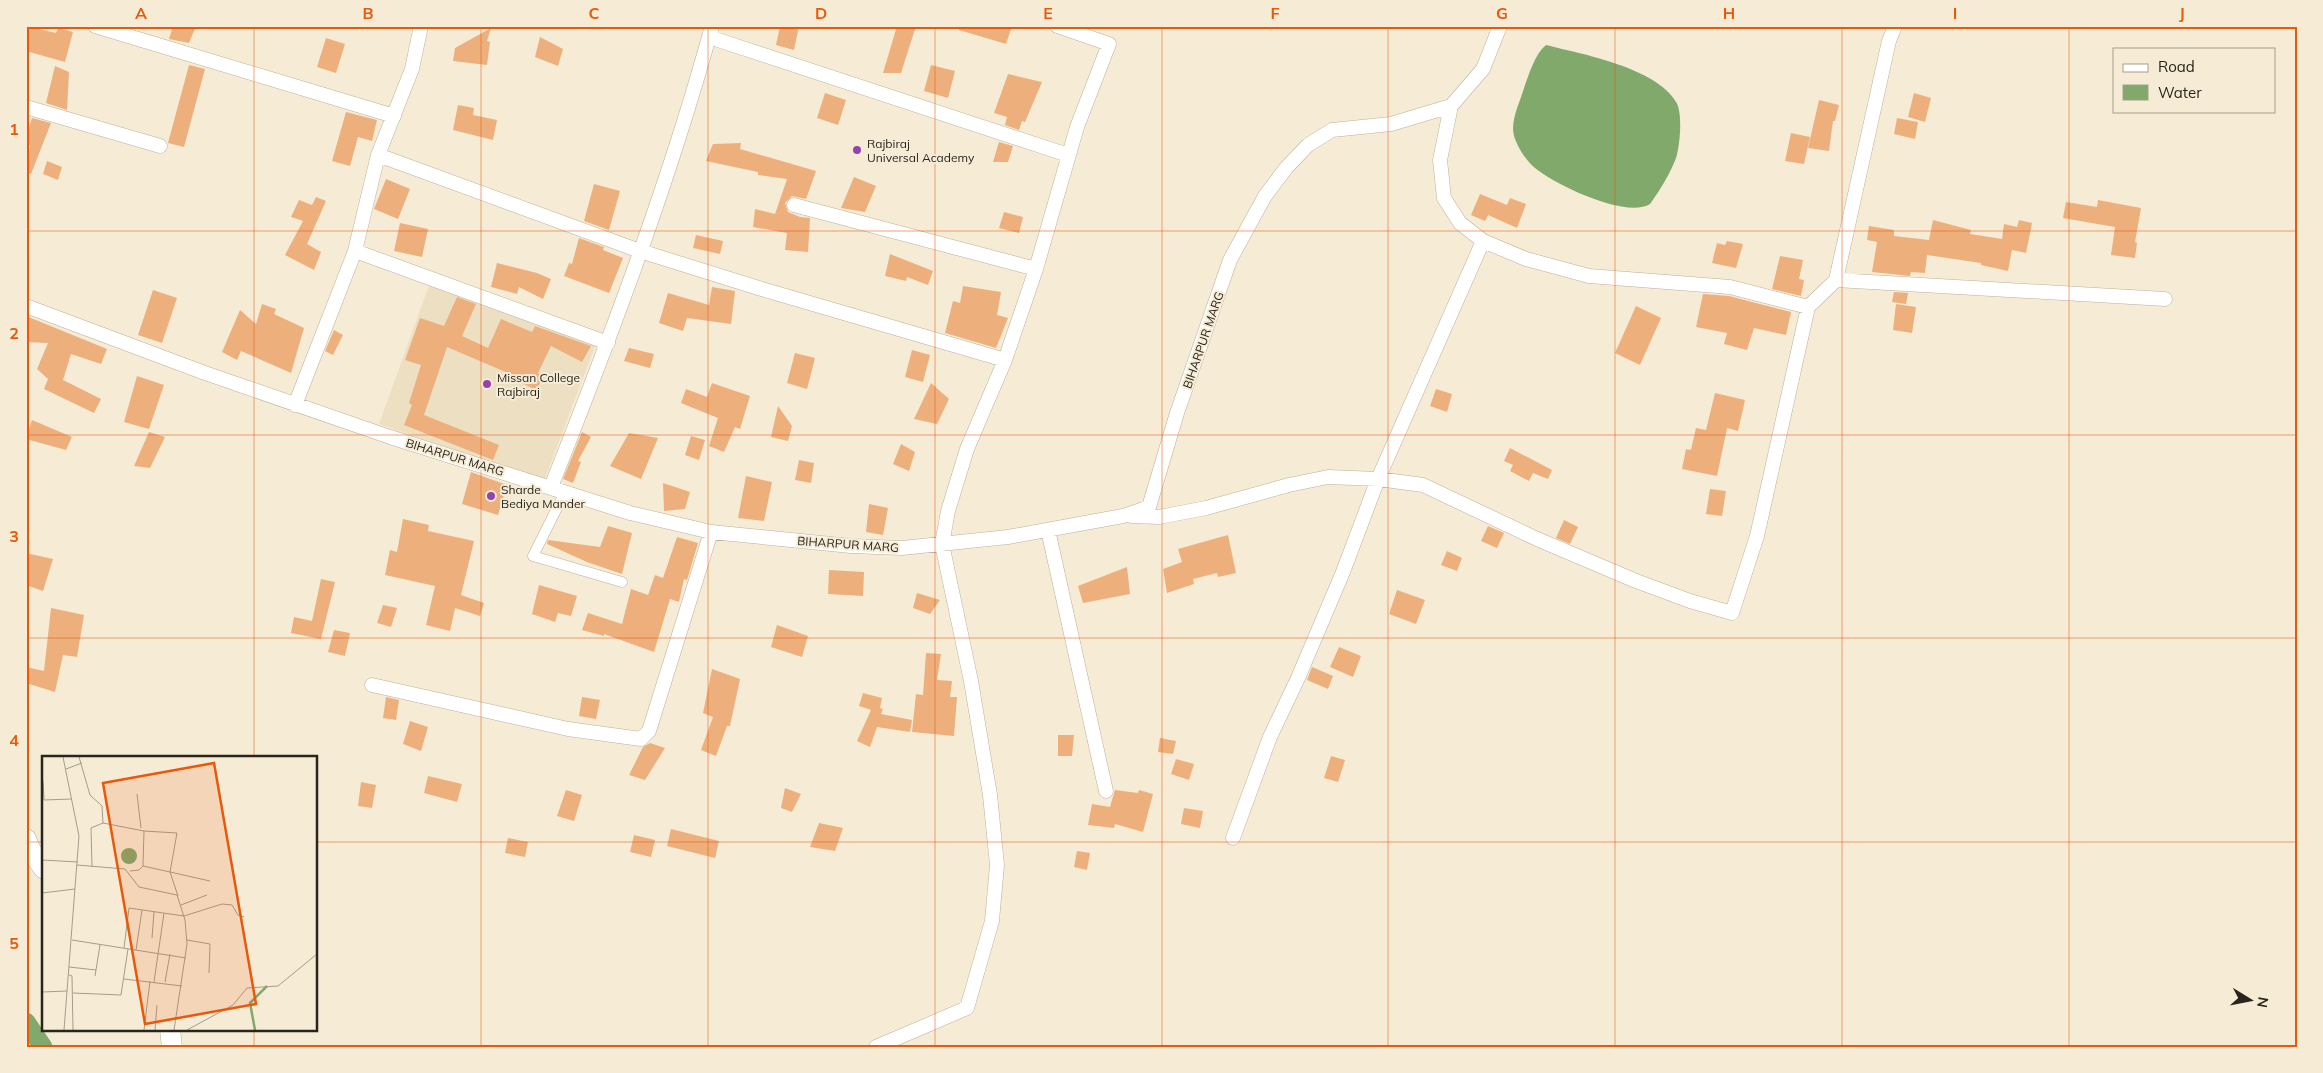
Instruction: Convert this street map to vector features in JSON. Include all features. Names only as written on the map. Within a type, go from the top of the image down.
[{"type":"main road","points":[[26,838],[30,849],[42,866]]},
{"type":"main road","points":[[170,1030],[172,1047]]},
{"type":"street","points":[[95,26],[394,116]]},
{"type":"street","points":[[295,404],[355,250],[378,155],[412,69],[421,26]]},
{"type":"street","points":[[876,1047],[966,1008],[992,921],[997,865],[990,795],[971,681],[942,544],[948,511],[967,449],[1005,360],[1036,269],[1068,155],[1109,44],[1057,26]]},
{"type":"street","points":[[1500,26],[1483,69],[1451,106],[1440,160],[1444,198],[1460,223],[1483,241],[1526,260],[1589,276],[1730,287],[1808,307]]},
{"type":"street","points":[[1123,516],[1159,517],[1206,508],[1288,485],[1328,477],[1378,478],[1424,486],[1537,539],[1636,581],[1732,613],[1758,536],[1808,307],[1836,280],[1888,41],[1895,26]]},
{"type":"street","points":[[551,487],[608,343],[692,100],[711,32],[1068,155]]},
{"type":"street","name":"BIHARPUR MARG","points":[[26,306],[295,404],[630,513],[711,532],[851,546],[902,548],[1008,537],[1123,516],[1149,507],[1177,413],[1230,260],[1265,196],[1286,168],[1308,145],[1332,130],[1391,124],[1451,106]]},
{"type":"street","points":[[26,107],[160,146]]},
{"type":"street","points":[[378,155],[640,251],[765,290],[1005,360]]},
{"type":"street","points":[[794,205],[1036,269]]},
{"type":"street","points":[[1233,838],[1270,737],[1298,678],[1343,572],[1378,478],[1483,241]]},
{"type":"street","points":[[355,250],[608,343]]},
{"type":"street","points":[[1836,280],[2165,299]]},
{"type":"street","points":[[565,492],[533,556],[622,582]]},
{"type":"street","points":[[1048,530],[1106,791]]},
{"type":"street","points":[[372,685],[568,729],[641,739],[649,731],[711,532]]},
{"type":"shaded area","name":"Missan College Rajbiraj","points":[[431,280],[596,344],[544,481],[379,424]]},
{"type":"water","points":[[1546,45],[1598,58],[1636,71],[1666,90],[1676,102],[1680,113],[1680,138],[1676,158],[1668,176],[1650,204],[1639,207],[1625,207],[1591,198],[1545,175],[1532,165],[1522,153],[1514,136],[1514,118],[1533,65]]},
{"type":"building","points":[[26,26],[56,33],[58,28],[73,32],[65,62],[26,51]]},
{"type":"building","points":[[173,26],[196,26],[189,43],[169,39]]},
{"type":"building","points":[[780,26],[799,26],[794,50],[776,45]]},
{"type":"building","points":[[897,26],[916,26],[901,73],[883,73]]},
{"type":"building","points":[[959,26],[1012,26],[1006,44],[959,30]]},
{"type":"building","points":[[491,28],[487,41],[490,42],[487,65],[453,61],[455,48]]},
{"type":"building","points":[[540,37],[563,49],[558,66],[535,57]]},
{"type":"building","points":[[326,38],[345,44],[336,73],[317,67]]},
{"type":"building","points":[[189,65],[205,69],[184,147],[168,143]]},
{"type":"building","points":[[931,65],[955,71],[948,98],[924,91]]},
{"type":"building","points":[[55,66],[69,72],[67,110],[46,103]]},
{"type":"building","points":[[1008,74],[1042,82],[1025,122],[1022,121],[1019,130],[1005,125],[1007,117],[994,113]]},
{"type":"building","points":[[825,93],[846,100],[838,125],[817,118]]},
{"type":"building","points":[[1914,93],[1931,98],[1925,122],[1908,117]]},
{"type":"building","points":[[1819,100],[1839,105],[1835,121],[1833,121],[1829,151],[1808,148]]},
{"type":"building","points":[[458,105],[474,108],[473,115],[497,120],[493,140],[453,130]]},
{"type":"building","points":[[346,112],[377,120],[372,141],[358,137],[350,166],[332,161]]},
{"type":"building","points":[[32,118],[51,123],[31,174],[27,173],[30,145],[26,144],[26,138]]},
{"type":"building","points":[[1897,118],[1918,122],[1915,139],[1894,134]]},
{"type":"building","points":[[1791,133],[1810,137],[1804,164],[1785,161]]},
{"type":"building","points":[[999,142],[1013,146],[1008,162],[993,162]]},
{"type":"building","points":[[741,143],[740,149],[816,171],[806,199],[792,196],[785,203],[788,212],[800,217],[810,218],[808,252],[785,250],[787,233],[753,227],[755,209],[775,214],[787,179],[758,175],[758,172],[706,161],[713,144]]},
{"type":"building","points":[[47,161],[62,167],[58,180],[43,174]]},
{"type":"building","points":[[854,177],[876,186],[865,212],[841,208]]},
{"type":"building","points":[[386,179],[410,189],[398,219],[374,209]]},
{"type":"building","points":[[594,184],[620,191],[609,230],[584,221]]},
{"type":"building","points":[[1480,194],[1507,205],[1510,198],[1526,204],[1517,228],[1488,215],[1485,221],[1471,215]]},
{"type":"building","points":[[316,197],[326,201],[307,244],[321,252],[314,270],[285,255],[303,221],[291,217],[299,200],[312,205]]},
{"type":"building","points":[[2098,200],[2141,208],[2135,242],[2137,243],[2135,258],[2111,255],[2115,227],[2063,218],[2066,202],[2097,207]]},
{"type":"building","points":[[1004,212],[1023,217],[1019,233],[999,228]]},
{"type":"building","points":[[1933,220],[1971,230],[1970,234],[2002,239],[2004,224],[2017,227],[2019,220],[2032,223],[2026,253],[2012,250],[2008,271],[1981,265],[1981,263],[1927,255],[1925,273],[1911,272],[1910,276],[1872,272],[1877,242],[1867,240],[1869,226],[1894,230],[1894,236],[1929,240]]},
{"type":"building","points":[[400,223],[428,229],[422,257],[394,251]]},
{"type":"building","points":[[696,235],[723,241],[720,254],[693,248]]},
{"type":"building","points":[[579,238],[604,247],[603,250],[623,258],[609,293],[564,276],[569,263],[572,264]]},
{"type":"building","points":[[1727,241],[1743,244],[1736,268],[1712,263],[1717,243],[1725,245]]},
{"type":"building","points":[[890,254],[933,271],[928,285],[907,277],[906,281],[885,276]]},
{"type":"building","points":[[1780,256],[1803,260],[1799,279],[1804,280],[1801,296],[1772,289]]},
{"type":"building","points":[[497,263],[537,273],[551,279],[543,299],[519,287],[517,294],[491,287]]},
{"type":"building","points":[[963,286],[1001,292],[997,315],[1008,318],[996,348],[945,333],[953,301],[960,303]]},
{"type":"building","points":[[712,287],[735,291],[731,324],[687,318],[683,331],[659,323],[668,293],[709,305]]},
{"type":"building","points":[[153,290],[177,298],[162,343],[138,335]]},
{"type":"building","points":[[1894,292],[1908,293],[1906,304],[1892,302]]},
{"type":"building","points":[[1703,294],[1729,296],[1791,312],[1786,335],[1754,328],[1747,350],[1724,344],[1727,333],[1696,327]]},
{"type":"building","points":[[457,297],[476,304],[462,336],[488,348],[501,319],[532,332],[535,326],[591,346],[582,362],[551,346],[538,373],[544,376],[536,390],[507,375],[508,373],[447,347],[424,415],[499,445],[493,460],[404,425],[412,405],[409,403],[421,365],[405,360],[420,318],[444,326]]},
{"type":"building","points":[[262,304],[276,309],[274,314],[304,328],[291,373],[241,351],[237,360],[222,352],[240,310],[256,324]]},
{"type":"building","points":[[1896,304],[1916,307],[1912,333],[1893,330]]},
{"type":"building","points":[[1636,306],[1661,318],[1640,365],[1615,353]]},
{"type":"building","points":[[26,316],[107,349],[101,364],[71,354],[63,380],[101,399],[94,413],[44,389],[48,379],[37,369],[48,343],[26,342]]},
{"type":"building","points":[[334,330],[343,335],[333,355],[325,351]]},
{"type":"building","points":[[629,348],[654,354],[650,368],[624,361]]},
{"type":"building","points":[[912,350],[930,355],[923,382],[905,377]]},
{"type":"building","points":[[795,353],[815,358],[807,389],[787,383]]},
{"type":"building","points":[[137,376],[164,385],[149,429],[124,422]]},
{"type":"building","points":[[712,383],[750,396],[740,429],[735,427],[724,452],[709,446],[718,418],[681,403],[686,389],[707,397]]},
{"type":"building","points":[[931,383],[949,399],[937,424],[914,419]]},
{"type":"building","points":[[1436,389],[1452,394],[1447,412],[1430,406]]},
{"type":"building","points":[[1715,393],[1745,400],[1738,431],[1727,428],[1717,476],[1682,469],[1686,449],[1691,450],[1696,428],[1706,430]]},
{"type":"building","points":[[778,406],[792,426],[788,441],[771,437]]},
{"type":"building","points":[[32,420],[72,437],[66,450],[26,439]]},
{"type":"building","points":[[149,432],[165,437],[150,468],[134,466]]},
{"type":"building","points":[[582,432],[591,437],[578,461],[581,462],[573,483],[563,479]]},
{"type":"building","points":[[629,433],[658,438],[641,479],[610,466]]},
{"type":"building","points":[[691,436],[705,440],[699,460],[685,455]]},
{"type":"building","points":[[901,444],[915,452],[909,471],[893,464]]},
{"type":"building","points":[[1510,448],[1552,470],[1548,479],[1533,473],[1529,481],[1510,471],[1513,465],[1504,461]]},
{"type":"building","points":[[799,460],[814,463],[811,483],[795,480]]},
{"type":"building","name":"Sharde Bediya Mander","points":[[471,472],[507,485],[498,515],[462,504]]},
{"type":"building","points":[[746,476],[772,482],[764,521],[738,518]]},
{"type":"building","points":[[663,483],[690,492],[685,509],[664,511]]},
{"type":"building","points":[[1710,489],[1726,491],[1722,516],[1706,514]]},
{"type":"building","points":[[869,504],[888,508],[883,535],[866,532]]},
{"type":"building","points":[[403,519],[429,525],[428,531],[474,541],[461,595],[484,603],[480,616],[455,608],[450,631],[426,625],[435,586],[385,575],[390,550],[397,552]]},
{"type":"building","points":[[1564,520],[1578,527],[1570,544],[1556,538]]},
{"type":"building","points":[[608,526],[632,533],[622,574],[587,562],[547,544],[548,540],[600,547]]},
{"type":"building","points":[[1488,526],[1504,533],[1497,548],[1481,541]]},
{"type":"building","points":[[1228,535],[1236,573],[1218,577],[1217,573],[1193,579],[1194,584],[1167,593],[1163,569],[1182,562],[1178,549]]},
{"type":"building","points":[[677,537],[698,543],[687,580],[684,579],[679,602],[670,599],[654,652],[604,634],[604,636],[582,630],[588,613],[622,624],[631,589],[648,595],[655,575],[663,578]]},
{"type":"building","points":[[1447,551],[1462,558],[1457,571],[1441,565]]},
{"type":"building","points":[[26,553],[53,559],[43,591],[26,585]]},
{"type":"building","points":[[1127,567],[1130,594],[1083,603],[1078,586]]},
{"type":"building","points":[[829,570],[864,572],[863,596],[828,594]]},
{"type":"building","points":[[321,579],[335,582],[321,639],[291,633],[294,617],[312,621]]},
{"type":"building","points":[[539,585],[577,596],[571,616],[558,613],[555,622],[532,614]]},
{"type":"building","points":[[1397,590],[1425,600],[1416,624],[1389,614]]},
{"type":"building","points":[[917,593],[940,600],[930,614],[913,608]]},
{"type":"building","points":[[383,605],[397,608],[391,627],[377,623]]},
{"type":"building","points":[[51,608],[84,615],[77,657],[63,655],[55,692],[26,683],[26,667],[44,671]]},
{"type":"building","points":[[777,625],[808,636],[802,657],[771,647]]},
{"type":"building","points":[[334,630],[350,633],[345,656],[328,652]]},
{"type":"building","points":[[1339,647],[1361,656],[1353,677],[1330,667]]},
{"type":"building","points":[[926,653],[941,654],[937,680],[952,681],[950,697],[957,697],[954,736],[912,732],[916,694],[923,695]]},
{"type":"building","points":[[1312,667],[1333,676],[1328,689],[1307,680]]},
{"type":"building","points":[[712,669],[740,679],[730,726],[727,726],[716,756],[701,750],[713,717],[703,713]]},
{"type":"building","points":[[863,693],[882,698],[880,708],[883,709],[881,714],[912,720],[910,732],[877,727],[870,747],[857,741],[871,710],[859,706]]},
{"type":"building","points":[[386,697],[399,700],[396,720],[383,718]]},
{"type":"building","points":[[582,697],[600,700],[596,719],[579,716]]},
{"type":"building","points":[[410,721],[428,727],[421,751],[403,744]]},
{"type":"building","points":[[1058,735],[1074,735],[1072,756],[1058,756]]},
{"type":"building","points":[[1160,738],[1176,741],[1173,754],[1158,752]]},
{"type":"building","points":[[650,743],[665,748],[645,780],[629,775],[643,747]]},
{"type":"building","points":[[1331,756],[1345,760],[1338,782],[1324,778]]},
{"type":"building","points":[[1176,759],[1194,764],[1189,780],[1171,774]]},
{"type":"building","points":[[428,776],[462,784],[457,802],[424,793]]},
{"type":"building","points":[[361,782],[376,785],[372,808],[358,806]]},
{"type":"building","points":[[785,788],[801,794],[792,812],[781,808]]},
{"type":"building","points":[[566,790],[582,795],[574,821],[557,816]]},
{"type":"building","points":[[1115,790],[1138,793],[1139,790],[1153,794],[1143,832],[1115,824],[1114,828],[1088,825],[1092,804],[1110,807]]},
{"type":"building","points":[[1184,808],[1203,811],[1200,828],[1181,824]]},
{"type":"building","points":[[819,823],[843,828],[835,851],[810,847]]},
{"type":"building","points":[[671,829],[719,841],[715,858],[667,846]]},
{"type":"building","points":[[634,835],[655,840],[651,857],[630,852]]},
{"type":"building","points":[[508,838],[528,842],[525,857],[505,853]]},
{"type":"building","points":[[1077,851],[1090,853],[1087,870],[1074,867]]},
{"type":"waterway","points":[[26,1022],[43,1047]]},
{"type":"place","name":"Rajbiraj Universal Academy","points":[[857,150]]},
{"type":"place","name":"Missan College Rajbiraj","points":[[487,384]]},
{"type":"place","name":"Sharde Bediya Mander","points":[[491,496]]}]
